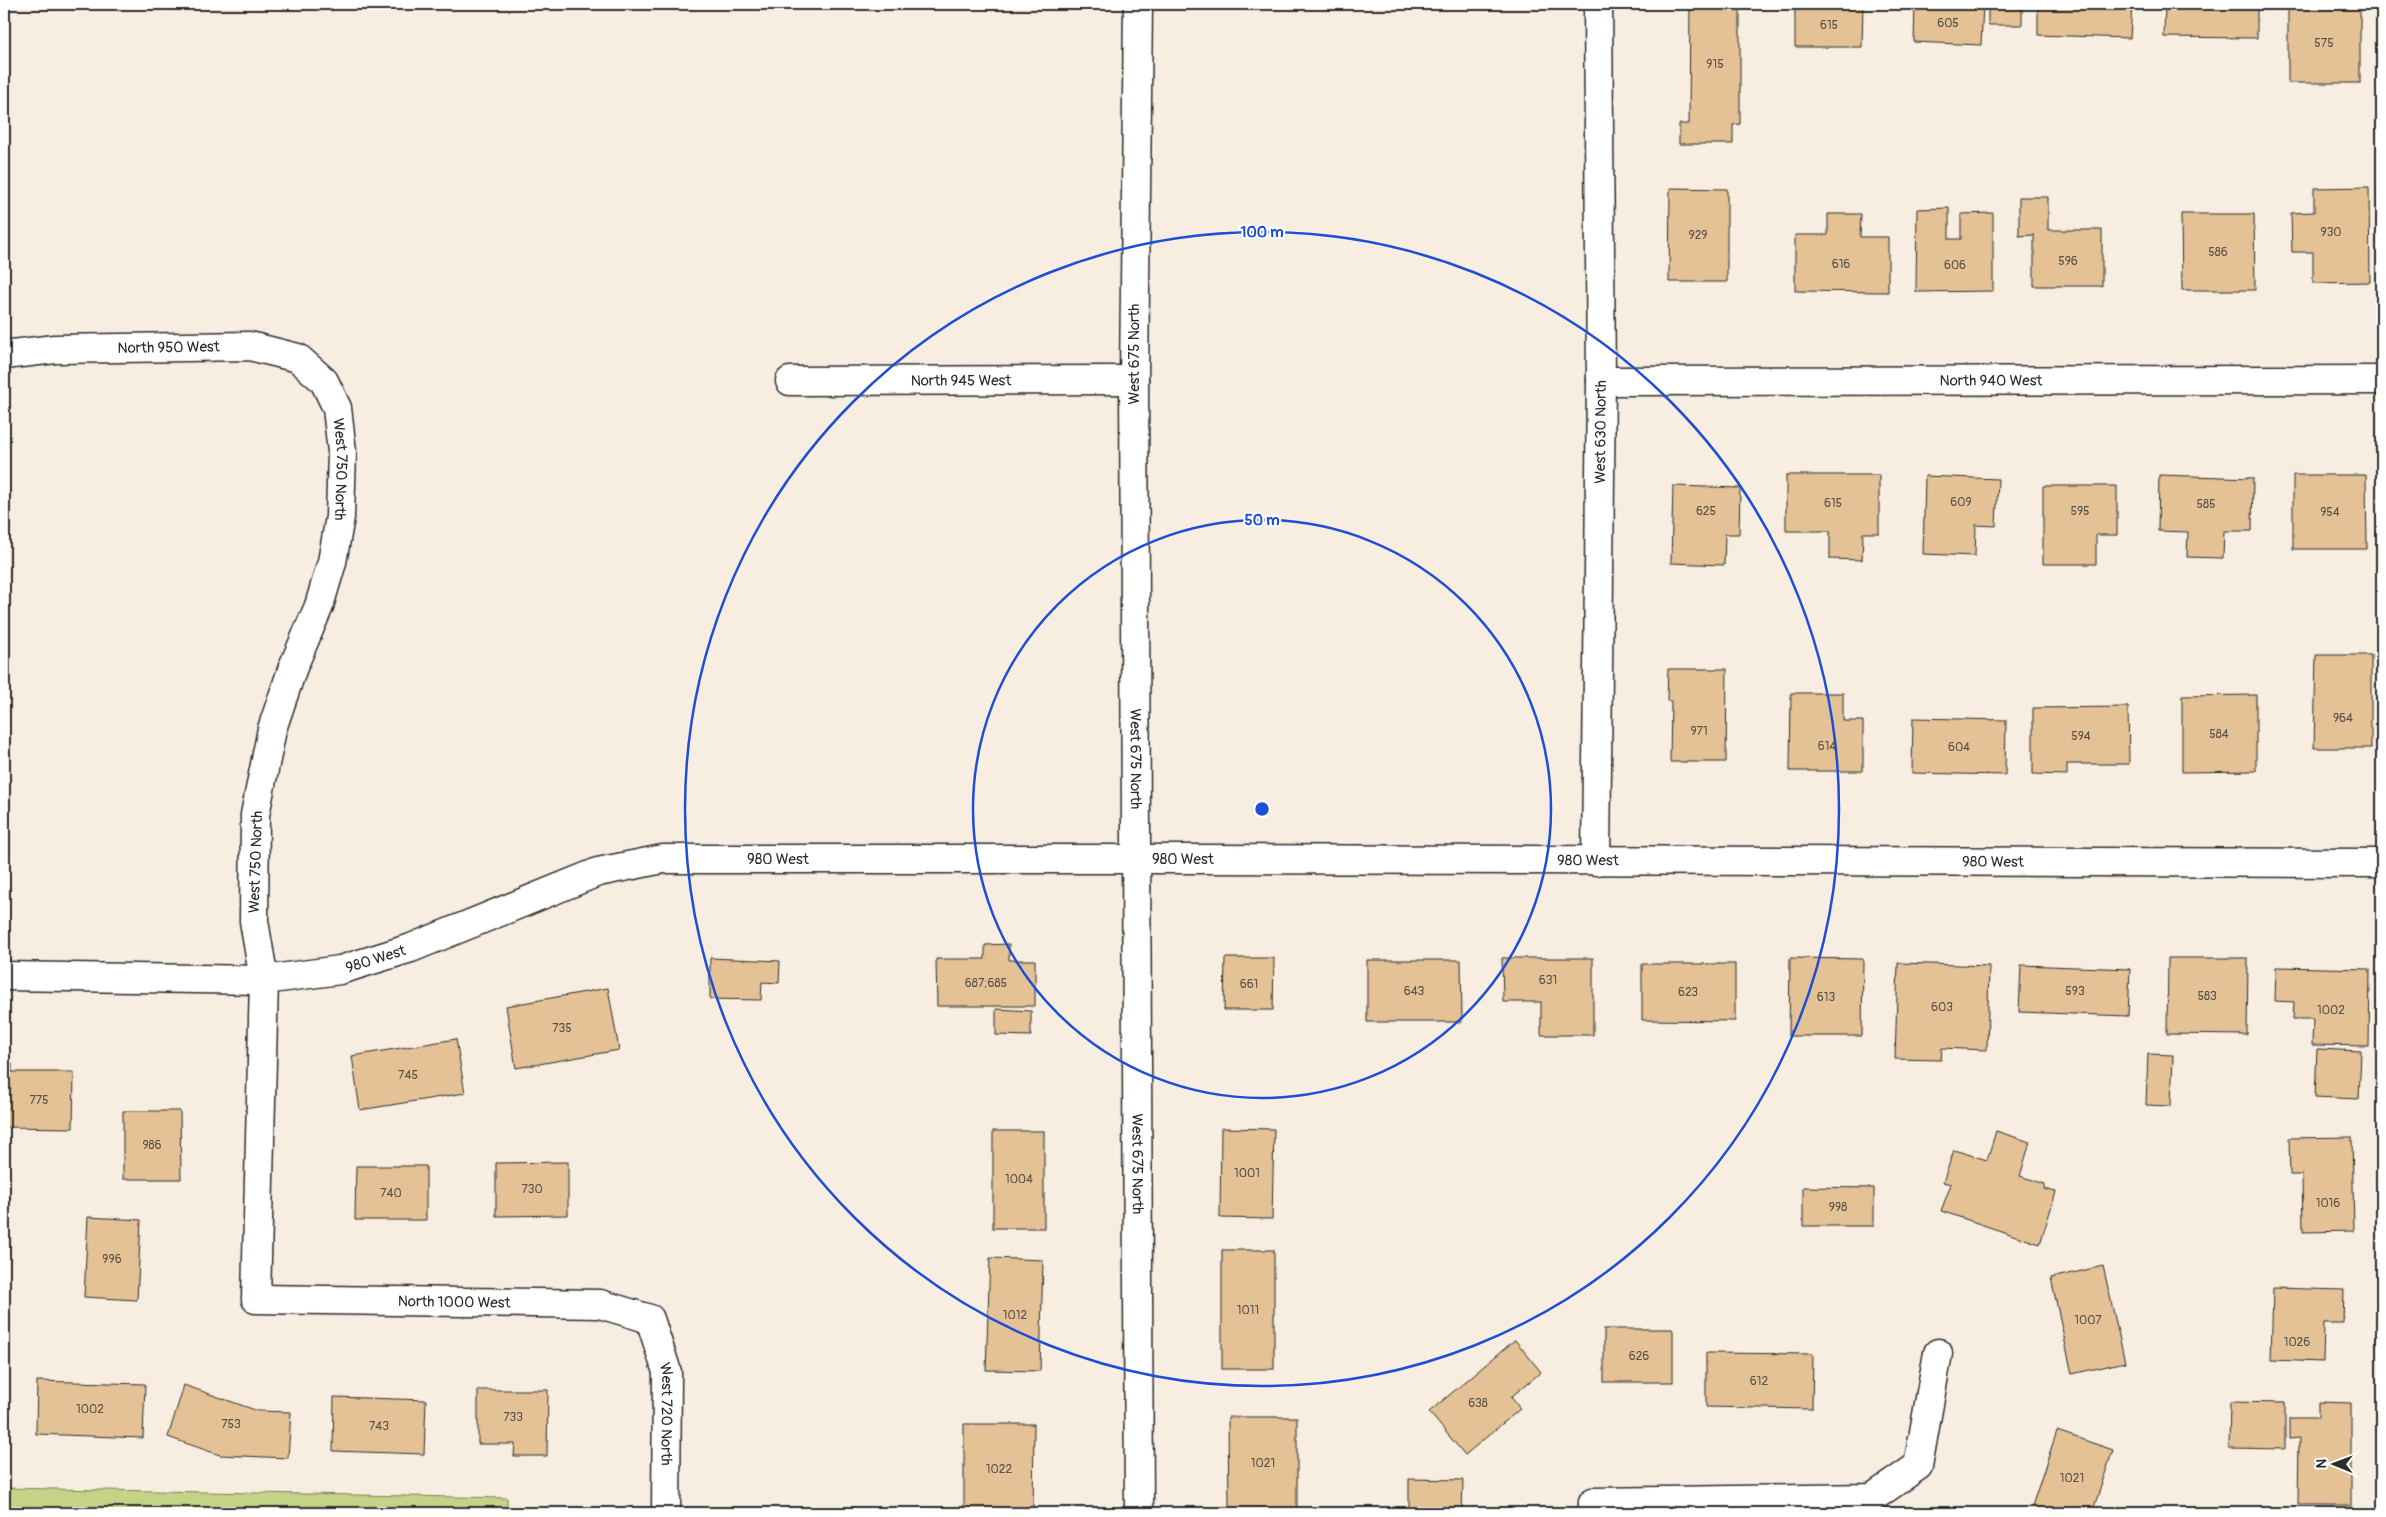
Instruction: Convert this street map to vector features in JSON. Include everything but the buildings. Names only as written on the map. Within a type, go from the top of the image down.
[{"type":"street","name":"West 675 North","points":[[1138,4],[1134,380],[1139,1513]]},
{"type":"street","name":"West 630 North","points":[[1596,861],[1601,381],[1598,4]]},
{"type":"street","name":"North 950 West","points":[[4,354],[55,349],[250,346],[298,358],[324,381]]},
{"type":"street","name":"North 945 West","points":[[790,381],[1134,380]]},
{"type":"street","name":"North 940 West","points":[[1601,381],[2382,380]]},
{"type":"street","name":"West 750 North","points":[[256,1299],[264,980],[254,922],[255,814],[272,729],[293,666],[318,606],[332,562],[340,517],[342,452],[337,408],[324,381]]},
{"type":"street","name":"980 West","points":[[4,976],[264,980],[340,970],[411,948],[598,872],[663,859],[2382,863]]},
{"type":"street","name":"North 1000 West","points":[[256,1299],[600,1304],[650,1319]]},
{"type":"street","name":"West 720 North","points":[[650,1319],[667,1372],[666,1513]]},
{"type":"street","points":[[1593,1508],[1872,1498],[1918,1466],[1938,1353]]},
{"type":"green space","points":[[4,1488],[507,1498],[507,1513],[4,1513]]}]
